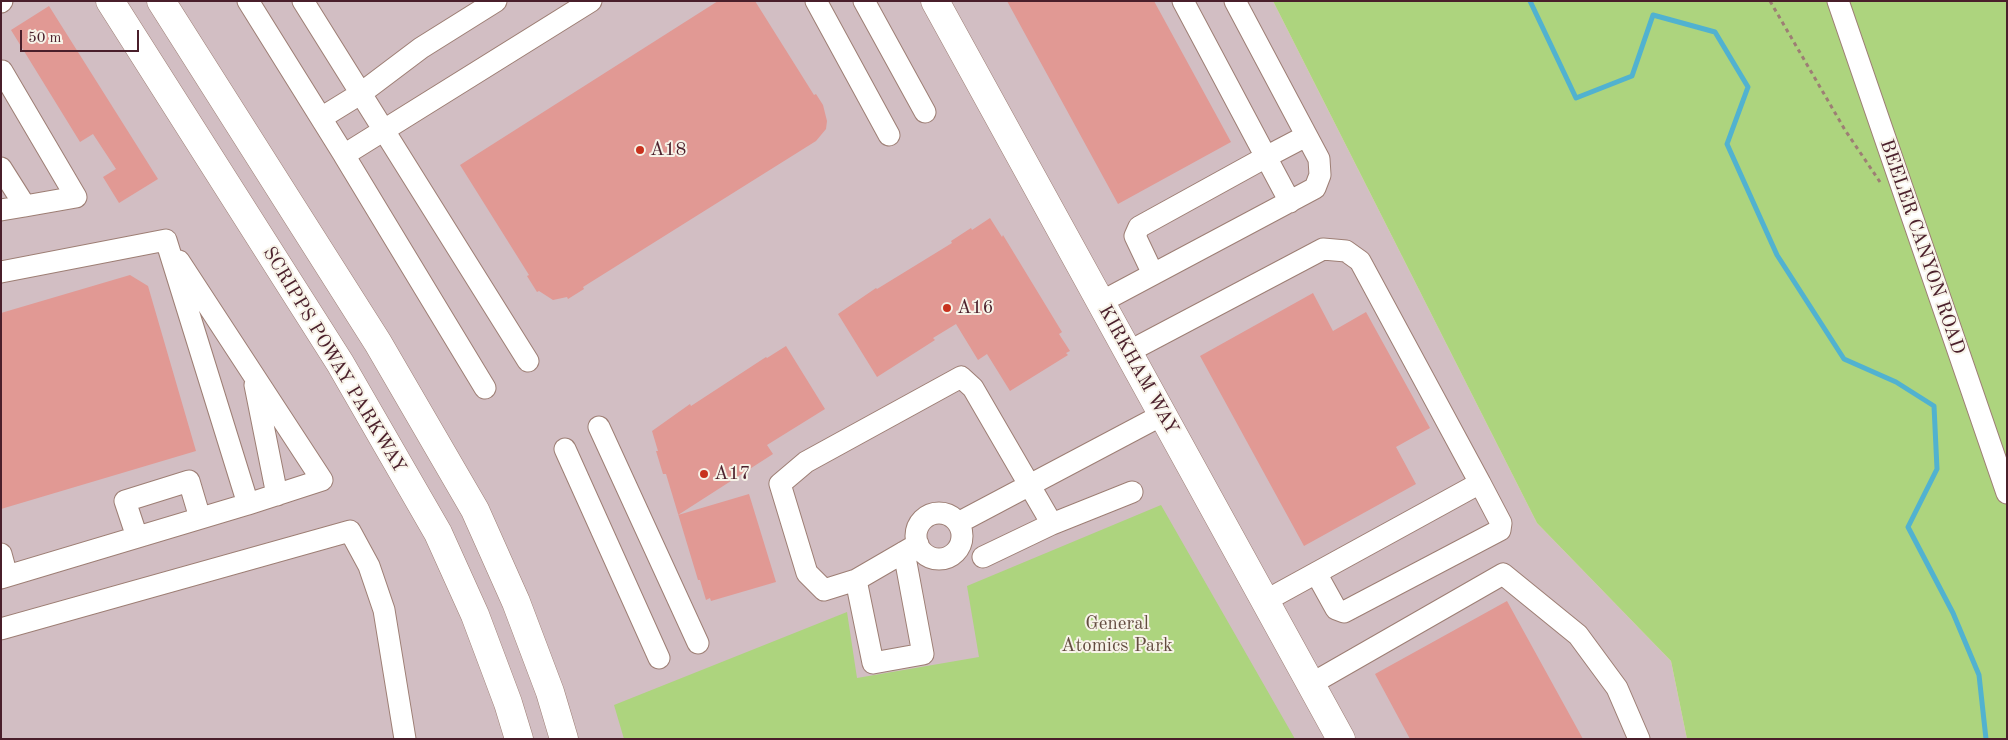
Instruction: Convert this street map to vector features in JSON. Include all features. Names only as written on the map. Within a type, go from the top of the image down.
[{"type":"main road","name":"SCRIPPS POWAY PARKWAY","points":[[110,1],[340,363],[438,533],[475,614],[508,703],[519,739]]},
{"type":"main road","points":[[161,1],[378,343],[475,510],[516,602],[550,692],[564,739]]},
{"type":"main road","name":"KIRKHAM WAY","points":[[935,1],[1341,739]]},
{"type":"lane","points":[[248,1],[485,388]]},
{"type":"lane","points":[[303,1],[528,361]]},
{"type":"lane","points":[[321,118],[360,94],[420,48],[496,1]]},
{"type":"lane","points":[[344,155],[591,1]]},
{"type":"lane","points":[[816,1],[889,135]]},
{"type":"lane","points":[[864,1],[925,112]]},
{"type":"lane","points":[[1183,1],[1290,202]]},
{"type":"lane","points":[[1101,302],[1315,188],[1320,175],[1319,159],[1235,1]]},
{"type":"lane","name":"BEELER CANYON ROAD","points":[[1838,1],[2007,493]]},
{"type":"lane","points":[[1,210],[76,197],[2,71]]},
{"type":"lane","points":[[1153,274],[1136,236],[1139,227],[1306,136]]},
{"type":"lane","points":[[1,168],[25,206]]},
{"type":"lane","points":[[1,272],[166,240]]},
{"type":"lane","points":[[1,554],[4,577],[322,480],[166,240]]},
{"type":"lane","points":[[166,240],[248,504]]},
{"type":"lane","points":[[1128,352],[1323,249],[1346,251],[1360,261],[1501,523],[1500,530],[1344,612],[1336,610],[1316,573]]},
{"type":"lane","points":[[253,373],[277,495]]},
{"type":"lane","points":[[911,548],[856,580],[824,590],[807,573],[780,484],[806,462],[961,377],[973,388],[1052,524]]},
{"type":"lane","points":[[958,523],[1162,415]]},
{"type":"lane","points":[[599,427],[698,643]]},
{"type":"lane","points":[[565,449],[659,658]]},
{"type":"lane","points":[[137,537],[125,501],[189,481],[200,518]]},
{"type":"lane","points":[[1265,601],[1480,483]]},
{"type":"lane","points":[[983,557],[1052,524],[1132,492]]},
{"type":"lane","points":[[856,580],[872,663],[923,654],[911,548],[917,530],[925,518],[939,513],[946,514],[958,523],[961,529],[961,543],[952,555],[940,559],[933,558],[911,548]]},
{"type":"lane","points":[[1,629],[350,531],[370,566],[384,610],[405,739]]},
{"type":"lane","points":[[1311,684],[1503,574],[1578,635],[1617,688],[1639,739]]},
{"type":"path","points":[[1770,1],[1845,130],[1883,186]]},
{"type":"shaded area","points":[[1,1],[1273,1],[1537,523],[1671,661],[1687,739],[1,739]]},
{"type":"green space","points":[[1273,1],[2007,1],[2007,739],[1687,739],[1671,661],[1537,523]]},
{"type":"green space","name":"General Atomics Park","points":[[1161,505],[1295,739],[624,739],[614,705],[847,612],[857,678],[979,657],[967,586]]},
{"type":"building","name":"A18","points":[[718,1],[755,1],[814,95],[816,94],[823,105],[827,121],[826,129],[816,141],[583,287],[584,289],[568,299],[567,297],[553,300],[539,291],[537,292],[527,276],[529,275],[460,165]]},
{"type":"building","points":[[1007,1],[1154,1],[1231,142],[1118,204]]},
{"type":"building","points":[[49,6],[158,179],[119,203],[103,177],[116,169],[93,134],[80,142],[11,30]]},
{"type":"building","name":"A16","points":[[990,218],[1002,237],[1003,235],[1062,332],[1059,334],[1070,351],[1066,353],[1068,355],[1010,391],[987,354],[978,360],[956,324],[933,338],[935,340],[877,377],[838,314],[876,288],[952,243],[951,241],[971,228],[972,230]]},
{"type":"building","points":[[130,275],[148,286],[196,451],[1,509],[1,313]]},
{"type":"building","points":[[1313,293],[1333,331],[1366,312],[1430,428],[1396,447],[1416,484],[1304,546],[1200,356]]},
{"type":"building","name":"A17","points":[[786,346],[825,409],[767,445],[773,454],[678,515],[666,474],[663,474],[652,431],[690,404],[691,406]]},
{"type":"building","points":[[749,494],[776,582],[711,601],[710,598],[706,600],[678,515]]},
{"type":"building","points":[[1507,601],[1583,739],[1410,739],[1375,674]]},
{"type":"waterway","points":[[1530,1],[1576,98],[1632,76],[1653,15],[1715,32],[1748,87],[1727,144],[1777,255],[1844,359],[1896,382],[1934,406],[1937,469],[1908,527],[1953,613],[1979,675],[1986,739]]},
{"type":"place","name":"A18","points":[[640,150]]},
{"type":"place","name":"A16","points":[[947,308]]},
{"type":"place","name":"A17","points":[[704,474]]}]
